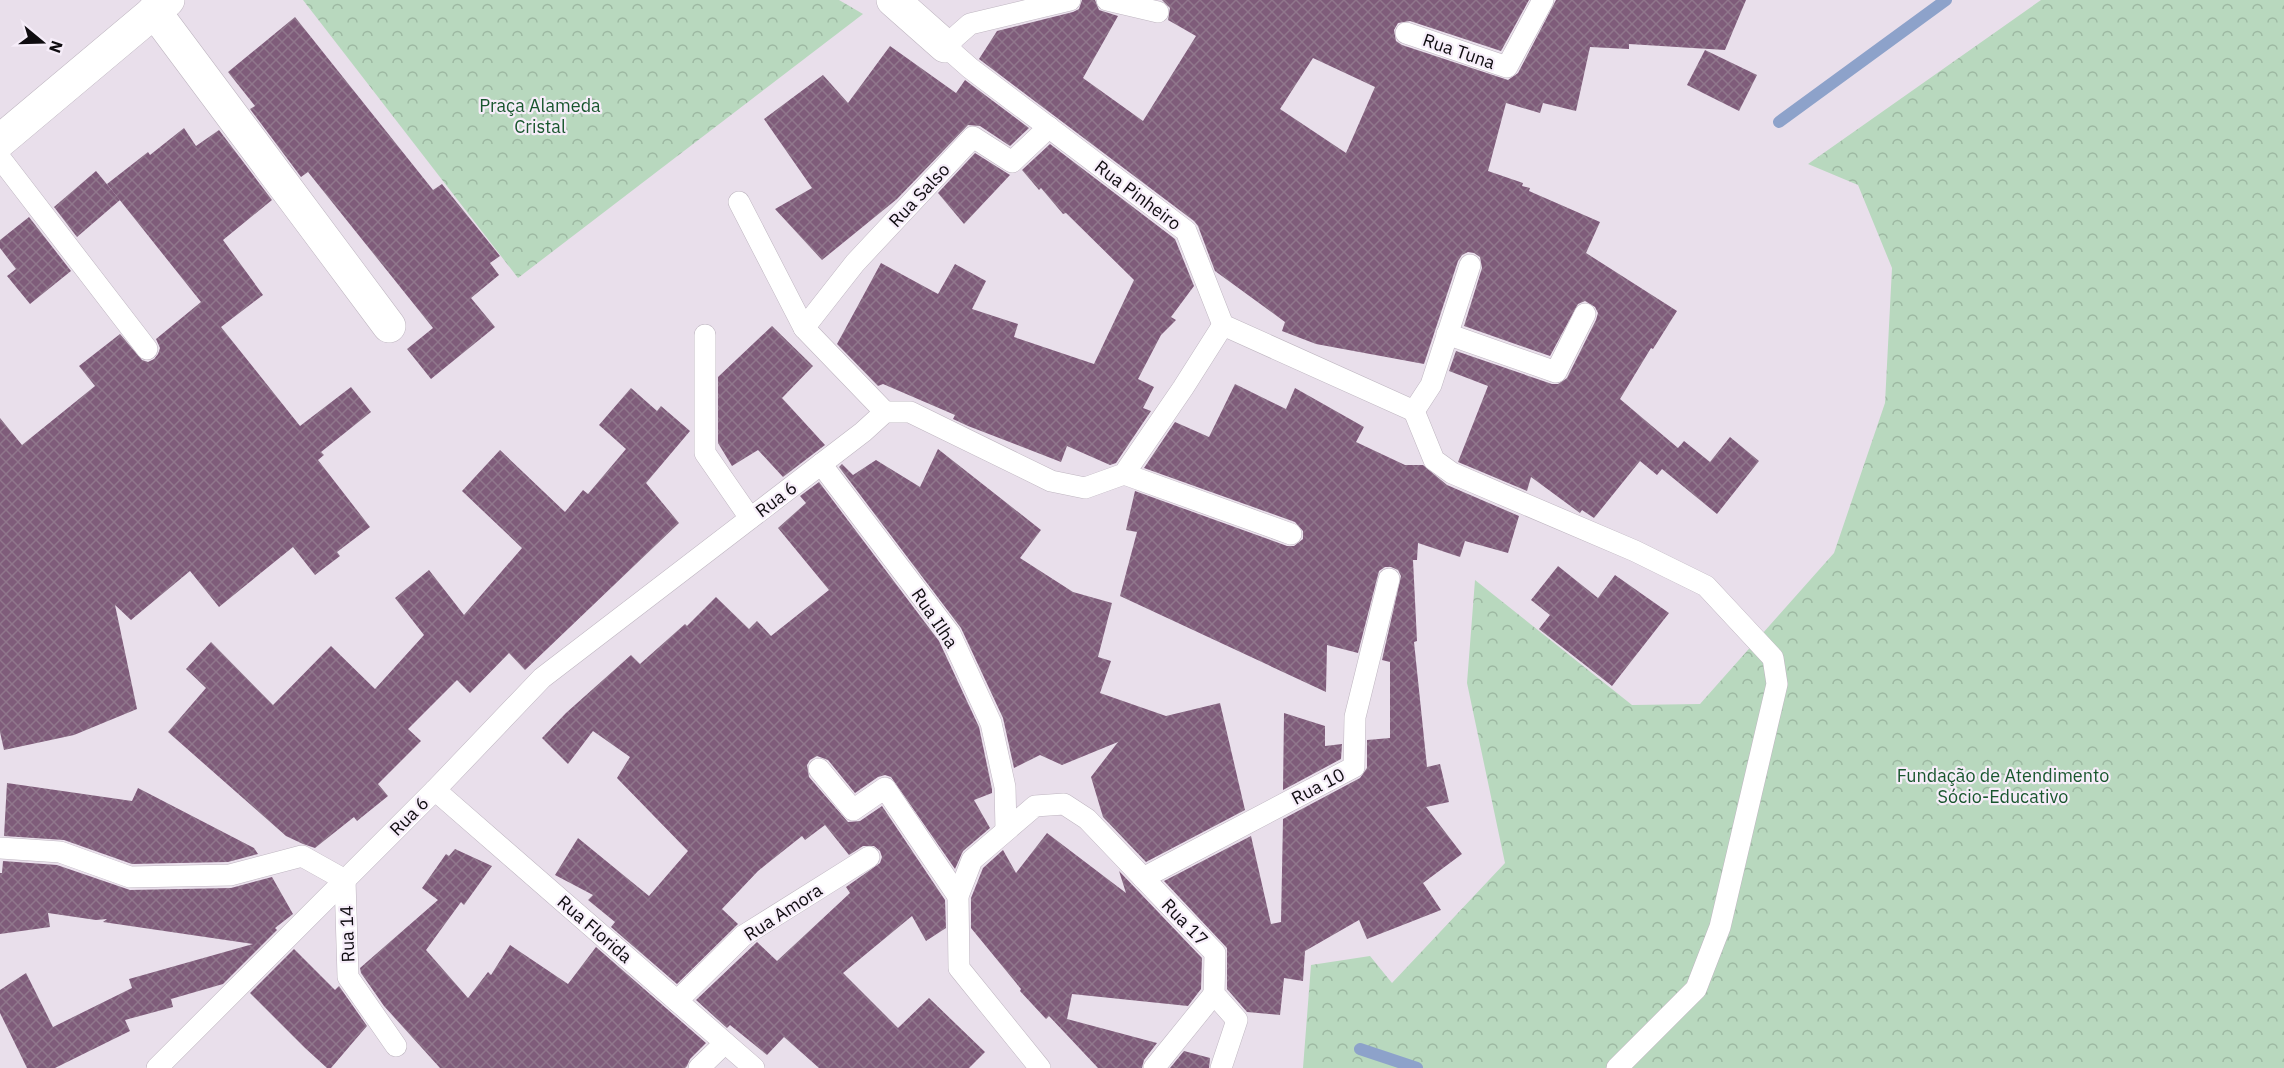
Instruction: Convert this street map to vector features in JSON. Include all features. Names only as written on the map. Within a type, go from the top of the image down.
[{"type":"street","name":"Rua Pinheiro","points":[[893,0],[945,46]]},
{"type":"street","points":[[0,141],[161,6],[389,326]]},
{"type":"lane","points":[[945,46],[970,24],[1070,0]]},
{"type":"lane","points":[[1107,0],[1158,12]]},
{"type":"lane","name":"Rua Tuna","points":[[1406,33],[1507,67],[1543,0]]},
{"type":"lane","name":"Rua Pinheiro","points":[[945,46],[1186,231],[1223,325]]},
{"type":"lane","name":"Rua Salso","points":[[804,328],[855,263],[974,137],[1012,162],[1049,127]]},
{"type":"lane","points":[[0,158],[147,349]]},
{"type":"lane","points":[[739,202],[804,328],[885,412],[910,412],[1051,481],[1085,488],[1124,474],[1223,325],[1414,411],[1434,459],[1452,473],[1635,551],[1706,586],[1773,658],[1777,684],[1720,927],[1696,989],[1617,1068]]},
{"type":"lane","points":[[1414,411],[1431,384],[1470,265]]},
{"type":"lane","points":[[1447,334],[1556,372],[1586,314]]},
{"type":"lane","points":[[705,335],[705,453],[750,518]]},
{"type":"lane","name":"Rua 6","points":[[157,1068],[435,790],[542,678],[821,464],[885,412]]},
{"type":"lane","name":"Rua Ilha","points":[[821,464],[950,634],[991,723],[1005,787],[1006,830]]},
{"type":"lane","points":[[1124,474],[1291,534]]},
{"type":"lane","name":"Rua 10","points":[[1143,878],[1354,767],[1355,717],[1389,579]]},
{"type":"lane","points":[[819,769],[853,810],[885,788],[958,896],[959,968],[1040,1068]]},
{"type":"lane","name":"Rua Florida","points":[[435,790],[754,1068]]},
{"type":"lane","name":"Rua 17","points":[[958,896],[972,860],[1006,830],[1035,806],[1064,804],[1087,819],[1215,953],[1214,994]]},
{"type":"lane","points":[[0,848],[60,852],[130,877],[230,875],[302,856],[345,880]]},
{"type":"lane","name":"Rua Amora","points":[[677,1001],[744,936],[870,857]]},
{"type":"lane","name":"Rua 14","points":[[345,880],[348,977],[396,1046]]},
{"type":"lane","points":[[1154,1068],[1214,994],[1237,1020],[1221,1068]]},
{"type":"lane","points":[[699,1068],[725,1043]]},
{"type":"green space","name":"Praça Alameda Cristal","points":[[303,0],[839,0],[863,14],[518,278]]},
{"type":"green space","name":"Fundação de Atendimento Sócio-Educativo","points":[[2041,0],[2284,0],[2284,1068],[1303,1068],[1311,965],[1370,956],[1392,983],[1505,863],[1467,683],[1475,580],[1632,705],[1700,704],[1834,553],[1885,403],[1892,268],[1858,185],[1808,164]]},
{"type":"building","points":[[1082,0],[1095,0],[1099,10],[1118,16],[1083,78],[1143,121],[1196,36],[1168,20],[1170,8],[1162,0],[1529,0],[1501,51],[1410,21],[1398,23],[1394,30],[1396,41],[1402,45],[1508,80],[1518,73],[1556,0],[1746,0],[1725,50],[1629,44],[1629,49],[1590,47],[1576,111],[1543,103],[1540,113],[1506,103],[1488,171],[1523,183],[1522,186],[1530,188],[1529,191],[1600,222],[1586,253],[1677,311],[1620,399],[1678,448],[1684,441],[1710,462],[1730,437],[1759,461],[1717,514],[1662,469],[1657,475],[1640,461],[1594,518],[1582,510],[1580,513],[1531,477],[1527,491],[1458,462],[1488,386],[1449,371],[1456,351],[1552,384],[1558,384],[1567,378],[1596,320],[1598,313],[1595,307],[1585,301],[1578,304],[1550,356],[1464,326],[1482,268],[1480,257],[1468,252],[1458,261],[1424,364],[1316,344],[1282,331],[1285,322],[1215,271],[1194,221],[979,59],[997,31],[1079,9]],"holes":[[[1313,58],[1375,87],[1346,153],[1280,109]]]},
{"type":"building","points":[[295,17],[433,190],[442,184],[500,256],[490,263],[499,275],[471,298],[495,327],[431,379],[407,349],[433,328],[308,172],[301,177],[250,109],[255,106],[228,72]]},
{"type":"building","points":[[890,46],[956,93],[965,80],[1029,128],[1010,146],[980,126],[968,125],[897,199],[822,260],[775,209],[812,188],[764,119],[823,75],[848,103]]},
{"type":"building","points":[[1705,50],[1757,75],[1739,111],[1687,85]]},
{"type":"building","points":[[184,128],[196,146],[219,130],[272,200],[223,240],[263,295],[221,327],[300,426],[351,387],[371,412],[321,452],[324,455],[318,460],[370,527],[337,552],[340,556],[315,575],[293,547],[219,607],[190,571],[131,620],[115,605],[137,709],[74,735],[4,750],[0,732],[0,418],[22,445],[95,386],[79,366],[120,334],[142,360],[148,362],[154,359],[160,348],[156,339],[201,302],[107,184],[148,152],[150,155]]},
{"type":"building","points":[[1050,144],[1175,239],[1194,286],[1171,317],[1176,320],[1161,335],[1138,379],[1154,387],[1143,408],[1151,411],[1116,463],[1110,465],[1067,446],[1061,462],[968,426],[953,419],[955,415],[883,384],[878,386],[837,344],[881,263],[938,294],[955,264],[986,281],[972,309],[1018,324],[1014,337],[1094,364],[1134,280],[1066,213],[1063,214],[1022,170]]},
{"type":"building","points":[[975,153],[1010,175],[964,224],[938,193]]},
{"type":"building","points":[[96,171],[120,200],[77,237],[54,207]]},
{"type":"building","points":[[29,217],[71,271],[30,304],[7,276],[16,269],[0,248],[0,240]]},
{"type":"building","points":[[772,326],[813,366],[782,398],[825,445],[783,477],[758,450],[732,466],[718,443],[718,377]]},
{"type":"building","points":[[1235,384],[1286,409],[1295,388],[1364,427],[1356,442],[1405,465],[1423,465],[1447,485],[1519,516],[1508,553],[1465,541],[1460,557],[1418,543],[1417,560],[1413,560],[1417,641],[1414,642],[1427,767],[1440,764],[1449,802],[1426,807],[1462,854],[1423,883],[1441,910],[1367,939],[1359,920],[1305,951],[1303,981],[1284,978],[1280,1015],[1247,1012],[1227,989],[1227,948],[1164,881],[1251,836],[1271,924],[1281,922],[1283,819],[1360,778],[1367,768],[1367,740],[1390,738],[1390,662],[1382,660],[1401,576],[1398,570],[1391,567],[1385,567],[1379,571],[1358,653],[1327,645],[1326,692],[1120,596],[1137,532],[1126,530],[1135,491],[1287,546],[1294,546],[1303,539],[1303,531],[1295,522],[1144,468],[1175,422],[1209,437]]},
{"type":"building","points":[[631,388],[657,411],[661,406],[690,431],[646,483],[679,523],[525,670],[509,653],[470,693],[457,680],[408,729],[421,741],[378,784],[388,796],[357,821],[354,817],[315,848],[286,836],[168,732],[206,688],[186,669],[211,642],[273,705],[331,646],[375,689],[424,635],[395,598],[429,570],[464,615],[522,548],[462,491],[500,450],[565,512],[583,490],[588,494],[626,449],[599,425]]},
{"type":"building","points":[[938,449],[1041,530],[1020,558],[1073,592],[1112,603],[1098,657],[1111,661],[1100,693],[1166,716],[1220,703],[1245,810],[1146,862],[1103,817],[1091,777],[1118,742],[1062,765],[1040,755],[1014,768],[1003,718],[961,628],[839,467],[842,464],[853,475],[876,460],[920,487]]},
{"type":"building","points":[[819,482],[939,641],[979,727],[992,789],[992,793],[974,800],[990,828],[963,851],[955,869],[891,777],[885,775],[878,777],[855,793],[828,760],[817,756],[810,760],[807,765],[809,777],[848,822],[860,821],[882,806],[945,900],[946,928],[926,941],[912,916],[843,973],[898,1028],[929,998],[985,1052],[969,1068],[819,1068],[784,1037],[767,1055],[730,1025],[727,1028],[696,1000],[757,942],[777,961],[850,893],[846,887],[880,863],[882,857],[880,851],[874,846],[863,846],[849,855],[825,825],[805,840],[802,836],[758,871],[722,909],[738,924],[677,984],[611,927],[615,922],[588,900],[593,895],[555,875],[578,838],[649,896],[688,851],[617,778],[630,757],[593,731],[568,764],[542,738],[566,713],[631,655],[640,664],[685,624],[687,626],[716,597],[749,629],[757,621],[771,636],[829,590],[778,528],[806,503],[800,496]]},
{"type":"building","points":[[1558,566],[1598,598],[1615,575],[1669,613],[1612,686],[1539,629],[1550,615],[1531,600]]},
{"type":"building","points":[[1284,713],[1325,726],[1325,746],[1342,744],[1341,759],[1283,790]]},
{"type":"building","points":[[7,783],[132,801],[138,788],[254,848],[258,854],[228,862],[132,864],[64,840],[4,836]]},
{"type":"building","points":[[1047,833],[1126,893],[1119,871],[1202,958],[1201,989],[1188,1006],[1072,994],[1067,1019],[1157,1043],[1144,1060],[1142,1068],[1098,1068],[1049,1016],[1046,1019],[1020,991],[1021,989],[971,928],[971,898],[983,868],[1003,850],[1016,873]]},
{"type":"building","points":[[455,849],[492,866],[464,905],[461,902],[426,950],[468,998],[488,972],[491,975],[510,945],[568,984],[596,947],[706,1043],[690,1059],[687,1066],[685,1068],[440,1068],[384,1006],[361,973],[360,968],[438,900],[422,888],[446,854],[449,856]]},
{"type":"building","points":[[3,861],[57,865],[130,890],[231,888],[272,877],[293,914],[275,928],[277,930],[223,984],[171,999],[173,1007],[125,1020],[130,1031],[55,1068],[27,1068],[0,1013],[0,990],[26,973],[53,1027],[132,988],[129,979],[253,944],[103,922],[107,919],[96,920],[48,913],[50,927],[0,934],[0,873],[2,873]]},
{"type":"building","points":[[294,949],[335,990],[339,986],[367,1026],[331,1068],[327,1068],[305,1048],[250,993]]},
{"type":"building","points":[[1184,1051],[1210,1058],[1209,1068],[1170,1068]]},
{"type":"waterway","points":[[1779,122],[1946,0]]},
{"type":"waterway","points":[[1360,1049],[1417,1068]]}]
